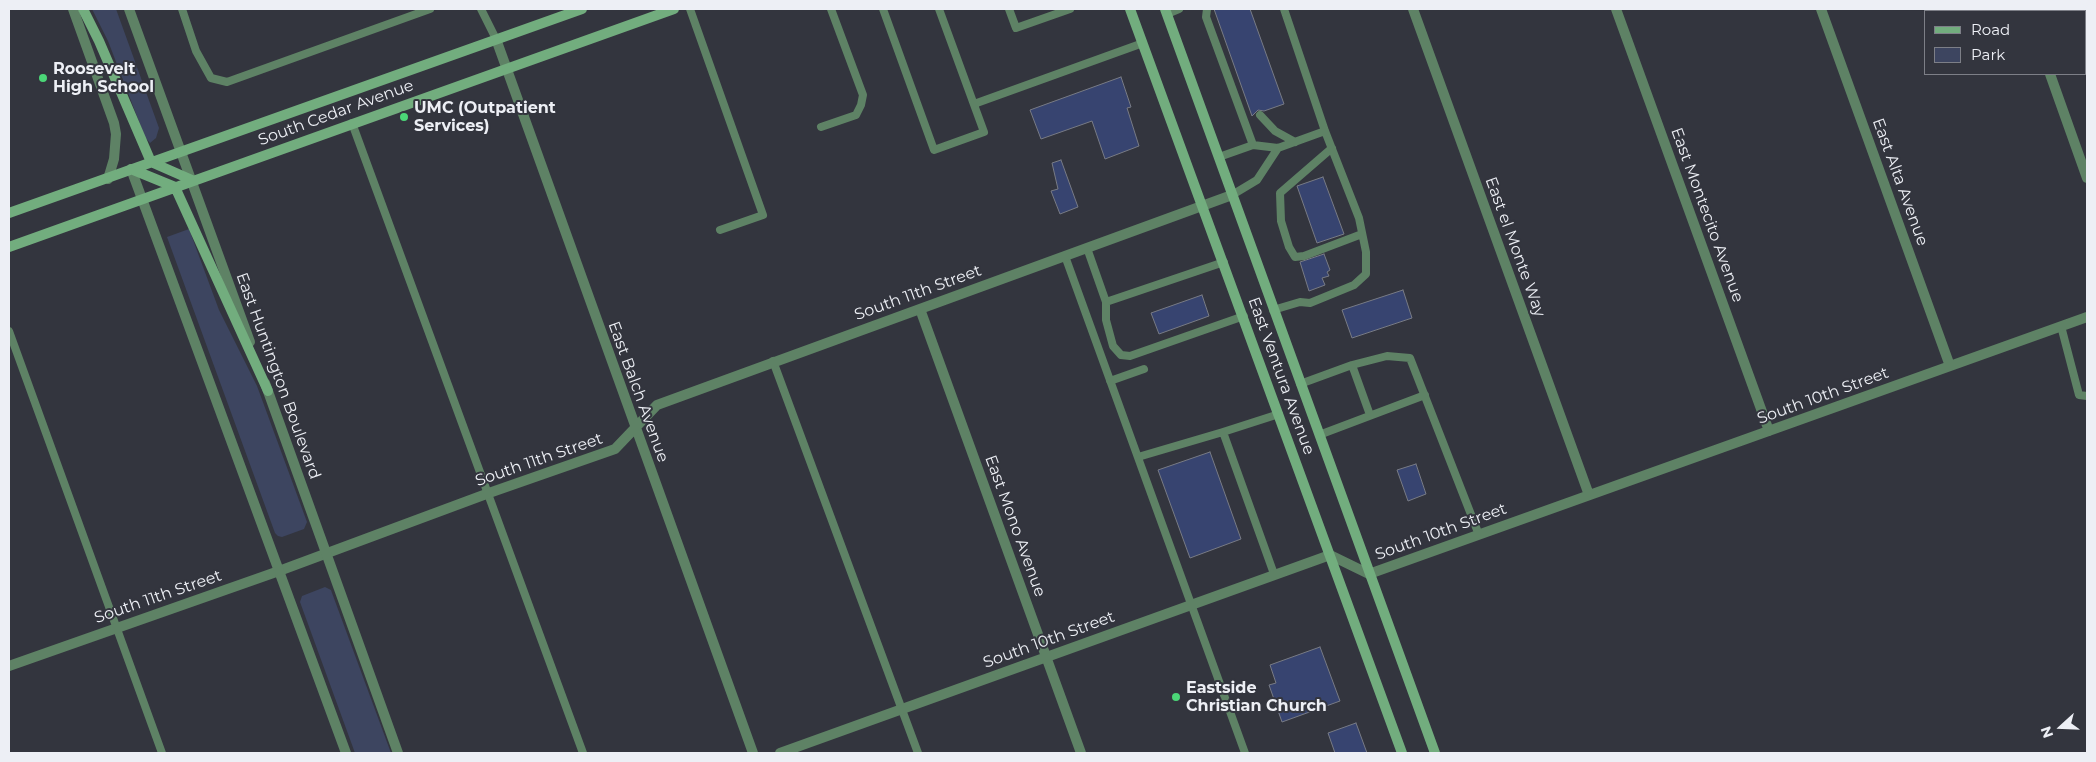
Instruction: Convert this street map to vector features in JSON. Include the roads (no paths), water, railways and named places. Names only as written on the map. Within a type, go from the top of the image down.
[{"type":"main road","points":[[83,9],[99,41],[151,162],[192,180]]},
{"type":"main road","name":"South Cedar Avenue","points":[[9,213],[108,179],[131,169],[496,39],[569,11],[582,9]]},
{"type":"main road","name":"South Cedar Avenue","points":[[9,247],[674,9]]},
{"type":"main road","name":"East Ventura Avenue","points":[[1130,9],[1244,316],[1402,753]]},
{"type":"main road","name":"East Ventura Avenue","points":[[1166,11],[1435,753]]},
{"type":"main road","points":[[131,169],[175,187],[268,391]]},
{"type":"street","points":[[73,9],[114,122],[116,134],[114,159],[108,179]]},
{"type":"street","name":"East Huntington Boulevard","points":[[129,9],[398,753]]},
{"type":"street","name":"East el Monte Way","points":[[1412,9],[1589,495]]},
{"type":"street","name":"East Montecito Avenue","points":[[1616,9],[1769,431]]},
{"type":"street","name":"East Alta Avenue","points":[[1821,9],[1950,366]]},
{"type":"street","name":"East Balch Avenue","points":[[496,39],[753,753]]},
{"type":"street","points":[[2050,75],[2087,178]]},
{"type":"street","points":[[131,169],[346,753]]},
{"type":"street","name":"South 11th Street","points":[[9,666],[279,571],[489,493],[615,449],[657,405],[773,361],[1232,196]]},
{"type":"street","name":"East Mono Avenue","points":[[920,309],[1081,753]]},
{"type":"street","name":"South 10th Street","points":[[780,753],[1330,554],[1369,574],[2087,317]]},
{"type":"lane","points":[[182,9],[196,51],[211,78],[227,82],[430,9]]},
{"type":"lane","points":[[481,9],[496,39]]},
{"type":"lane","points":[[690,9],[763,215],[720,230]]},
{"type":"lane","points":[[821,127],[856,115],[861,106],[863,96],[831,9]]},
{"type":"lane","points":[[883,9],[934,150],[984,132],[939,9]]},
{"type":"lane","points":[[1009,9],[1016,28],[1070,9]]},
{"type":"lane","points":[[1166,11],[1179,9]]},
{"type":"lane","points":[[1207,9],[1206,17],[1253,145]]},
{"type":"lane","points":[[1274,310],[1300,302],[1310,303],[1354,285],[1366,274],[1366,252],[1359,218],[1325,131],[1284,9]]},
{"type":"lane","points":[[974,104],[1143,43]]},
{"type":"lane","points":[[1260,115],[1275,131],[1296,142]]},
{"type":"lane","points":[[352,123],[583,753]]},
{"type":"lane","points":[[1219,157],[1253,145],[1278,148],[1325,131]]},
{"type":"lane","points":[[1232,196],[1257,180],[1278,148]]},
{"type":"lane","points":[[1332,148],[1280,193],[1281,221],[1289,247],[1295,257],[1304,256],[1362,234]]},
{"type":"lane","points":[[1087,248],[1106,302],[1106,320],[1113,346],[1121,355],[1130,356],[1244,316]]},
{"type":"lane","points":[[1065,256],[1246,753]]},
{"type":"lane","points":[[1106,302],[1224,262]]},
{"type":"lane","points":[[2061,326],[2079,395],[2087,396]]},
{"type":"lane","points":[[9,331],[162,753]]},
{"type":"lane","points":[[1300,384],[1352,365],[1387,356],[1410,358],[1479,535]]},
{"type":"lane","points":[[773,361],[918,753]]},
{"type":"lane","points":[[1352,365],[1370,415]]},
{"type":"lane","points":[[1110,381],[1144,369]]},
{"type":"lane","points":[[1319,435],[1425,395]]},
{"type":"lane","points":[[1138,457],[1279,414]]},
{"type":"lane","points":[[1223,432],[1274,574]]},
{"type":"place","name":"Roosevelt High School","points":[[43,78]]},
{"type":"place","name":"UMC (Outpatient Services)","points":[[404,117]]},
{"type":"place","name":"Eastside Christian Church","points":[[1176,697]]}]
